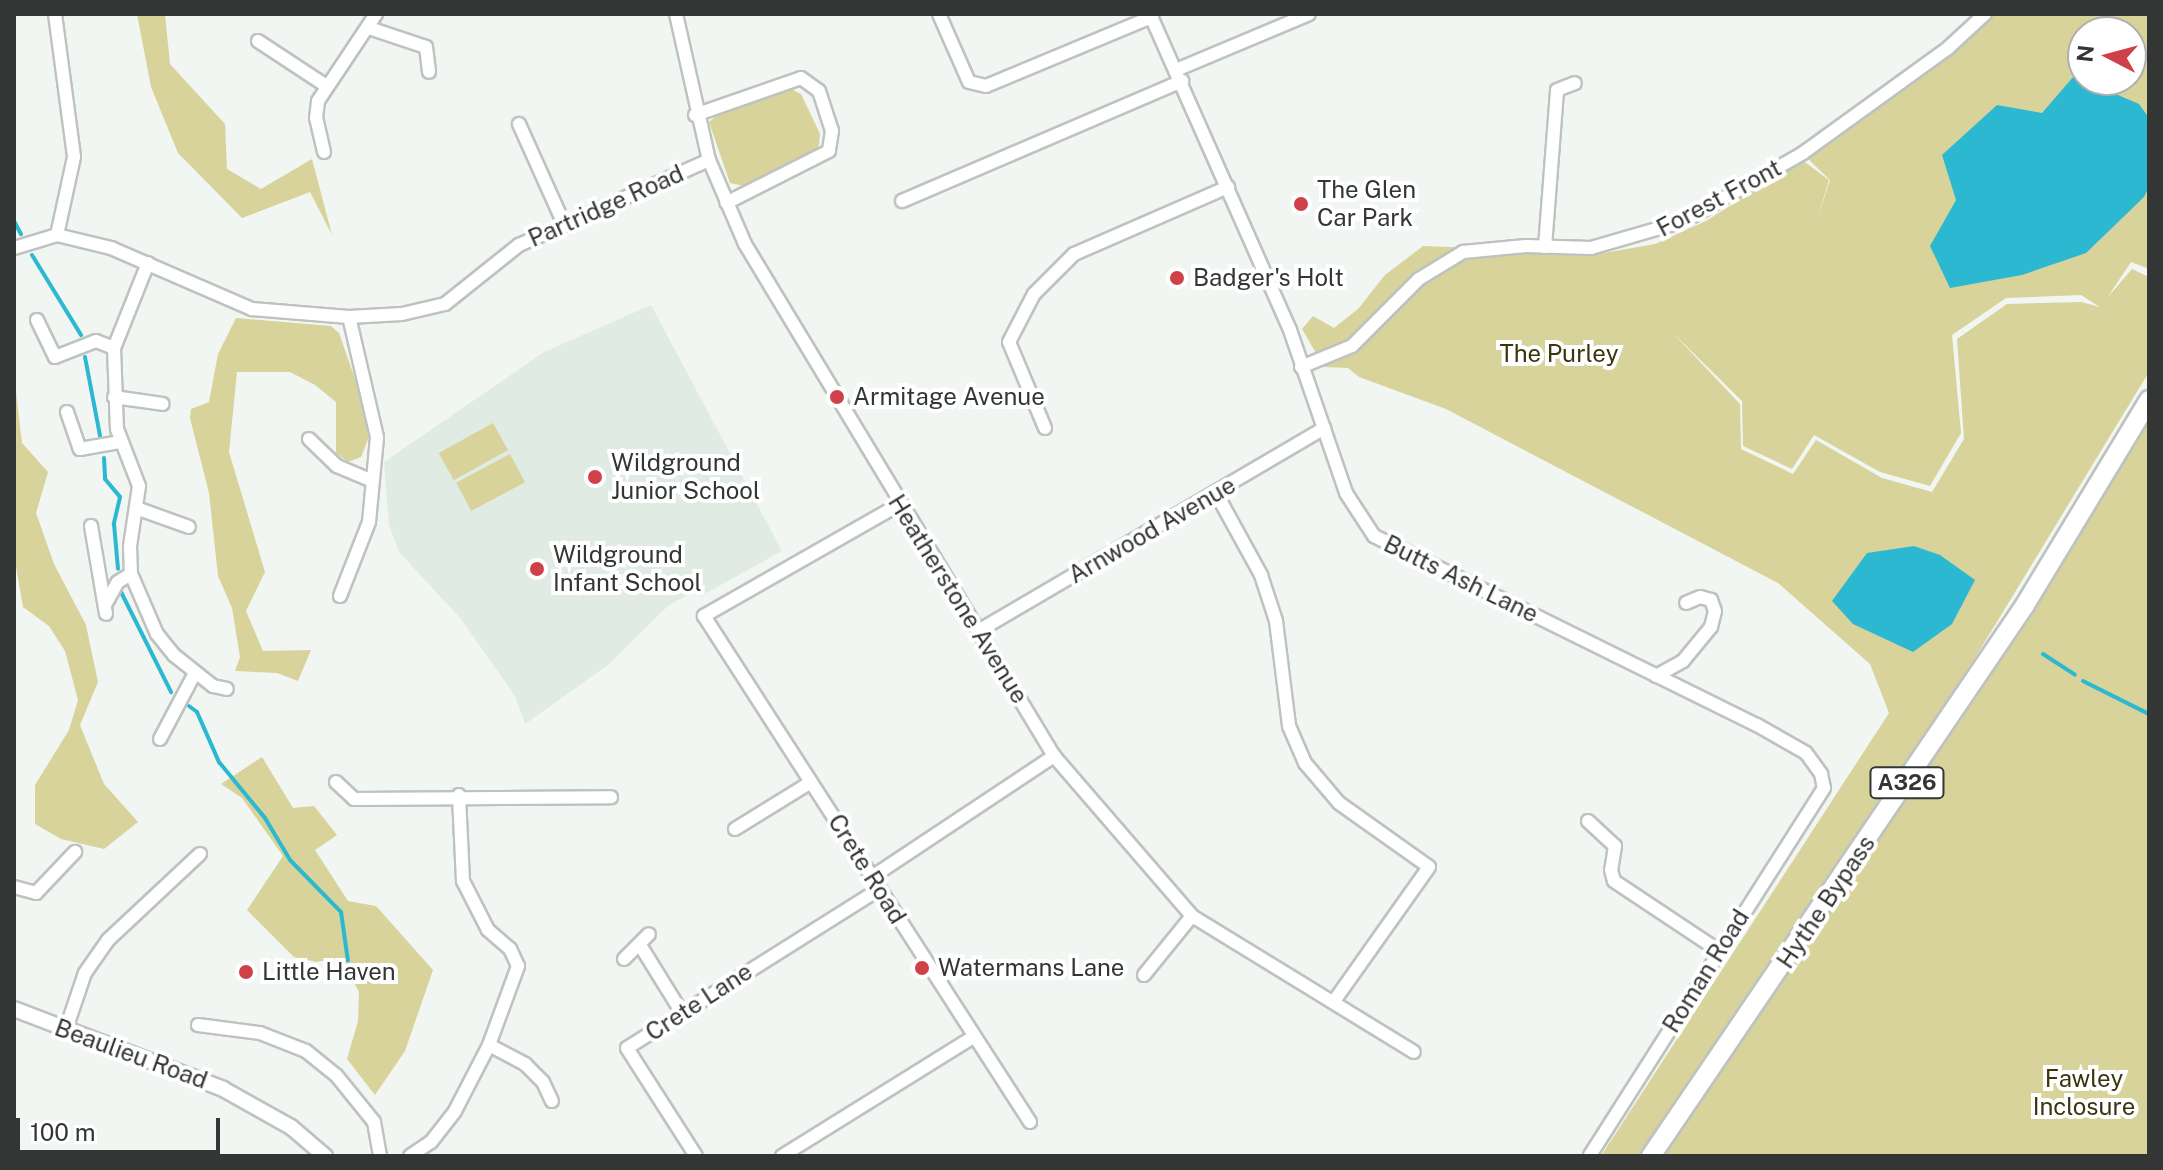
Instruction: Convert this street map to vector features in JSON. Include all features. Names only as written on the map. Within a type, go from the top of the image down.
[{"type":"main road","name":"Hythe Bypass","points":[[1651,1156],[2025,605],[2149,400]]},
{"type":"street","points":[[14,248],[57,235],[74,157],[55,14]]},
{"type":"street","points":[[324,152],[316,118],[325,85],[369,28],[376,14]]},
{"type":"street","name":"Heatherstone Avenue","points":[[676,14],[695,115],[709,160],[726,203],[757,265],[1054,756],[1192,916],[1414,1052]]},
{"type":"street","points":[[939,14],[969,82],[986,86],[1151,16]]},
{"type":"street","points":[[902,201],[1309,14]]},
{"type":"street","name":"Forest Front","points":[[1301,367],[1352,346],[1419,279],[1447,260],[1479,248],[1591,248],[1684,221],[1803,153],[1948,48],[1985,14]]},
{"type":"street","name":"Butts Ash Lane","points":[[1151,16],[1228,187],[1301,367],[1346,493],[1374,536],[1806,753],[1824,788]]},
{"type":"street","points":[[369,28],[426,47],[429,72]]},
{"type":"street","points":[[258,41],[325,85]]},
{"type":"street","points":[[695,115],[801,78],[819,91],[832,131],[829,151],[807,167],[726,203]]},
{"type":"street","points":[[1545,247],[1557,90],[1575,83]]},
{"type":"street","points":[[519,124],[564,224]]},
{"type":"street","name":"Partridge Road","points":[[57,235],[148,263],[252,309],[349,317],[402,314],[445,304],[519,245],[709,160]]},
{"type":"street","points":[[1045,428],[1012,357],[1012,329],[1034,294],[1074,254],[1228,187]]},
{"type":"street","points":[[148,263],[114,348],[114,397],[120,442],[139,486],[131,574],[157,634],[195,673],[227,689]]},
{"type":"street","points":[[340,596],[369,522],[377,437],[349,317]]},
{"type":"street","points":[[37,320],[55,357],[96,341],[114,348]]},
{"type":"street","points":[[114,397],[163,404]]},
{"type":"street","points":[[67,412],[80,449],[120,442]]},
{"type":"street","name":"Arnwood Avenue","points":[[980,630],[1324,428]]},
{"type":"street","points":[[309,439],[337,466],[372,481]]},
{"type":"street","points":[[1216,493],[1269,598],[1289,726],[1305,763],[1339,803],[1429,867],[1334,1001]]},
{"type":"street","name":"Crete Road","points":[[900,504],[704,616],[1030,1122]]},
{"type":"street","points":[[136,508],[189,527]]},
{"type":"street","points":[[91,526],[106,610],[118,582],[131,574]]},
{"type":"street","points":[[1656,676],[1683,661],[1711,627],[1715,611],[1711,600],[1700,597],[1686,603]]},
{"type":"street","points":[[160,739],[195,673]]},
{"type":"street","points":[[872,877],[1054,756]]},
{"type":"street","points":[[336,782],[354,799],[459,795],[611,797]]},
{"type":"street","points":[[735,829],[811,782]]},
{"type":"street","name":"Roman Road","points":[[1590,1156],[1718,950],[1824,788]]},
{"type":"street","points":[[410,1156],[431,1142],[455,1111],[489,1045],[518,966],[510,949],[488,930],[463,881],[459,795]]},
{"type":"street","points":[[1588,821],[1615,846],[1611,870],[1614,881],[1718,950]]},
{"type":"street","points":[[14,887],[36,893],[75,852]]},
{"type":"street","points":[[65,1032],[85,973],[108,940],[200,854]]},
{"type":"street","name":"Crete Lane","points":[[696,1156],[627,1048],[681,1011],[879,889]]},
{"type":"street","points":[[1144,975],[1192,916]]},
{"type":"street","points":[[624,959],[649,934]]},
{"type":"street","points":[[640,945],[681,1011]]},
{"type":"street","name":"Beaulieu Road","points":[[14,1009],[65,1032],[223,1089],[291,1127],[325,1156]]},
{"type":"street","name":"Beaulieu Road","points":[[198,1025],[281,1038],[306,1051],[336,1075],[374,1122],[380,1156]]},
{"type":"street","points":[[787,1155],[973,1037]]},
{"type":"street","points":[[489,1045],[525,1064],[543,1082],[552,1101]]},
{"type":"shaded area","name":"Wildground Junior School","points":[[651,305],[782,551],[701,596],[697,589],[668,606],[608,665],[525,724],[515,696],[461,619],[399,552],[389,525],[384,462],[544,352]]},
{"type":"green space","points":[[137,14],[165,14],[170,64],[225,124],[227,169],[261,189],[312,159],[332,235],[310,192],[242,218],[178,153],[151,87]]},
{"type":"green space","name":"The Purley","points":[[1991,14],[2149,14],[2149,269],[2131,262],[2107,298],[2132,269],[2149,277],[2149,372],[1925,740],[1639,1156],[1601,1156],[1889,713],[1870,664],[1778,583],[1446,409],[1359,377],[1348,368],[1324,367],[1302,329],[1313,316],[1334,328],[1358,309],[1385,275],[1423,246],[1604,253],[1655,244],[1706,221],[1802,160],[1829,180],[1817,220],[1830,180],[1805,156],[1985,25]],"holes":[[[2081,295],[2100,307],[2081,302],[2007,304],[1957,339],[1964,439],[1932,492],[1882,478],[1816,440],[1793,474],[1741,449],[1740,404],[1671,331],[1742,401],[1743,446],[1792,469],[1814,435],[1880,472],[1930,486],[1961,433],[1952,335],[2006,298]]]},
{"type":"green space","points":[[789,88],[801,94],[820,134],[819,145],[811,155],[744,186],[730,183],[709,122],[720,113]]},
{"type":"green space","points":[[236,318],[331,326],[339,333],[368,416],[369,437],[361,457],[348,462],[336,453],[336,402],[315,385],[290,372],[237,372],[229,452],[265,572],[246,611],[263,651],[311,650],[298,681],[277,673],[235,671],[240,657],[232,608],[218,576],[209,493],[190,418],[191,409],[209,402],[218,354]]},
{"type":"green space","points":[[14,375],[22,443],[48,472],[36,513],[54,564],[86,625],[98,682],[80,725],[104,784],[138,822],[104,849],[61,839],[35,824],[35,785],[69,730],[78,700],[65,651],[49,626],[23,607],[14,555]]},
{"type":"green space","name":"Fawley Inclosure","points":[[2149,410],[2149,1156],[1656,1156]]},
{"type":"green space","points":[[493,423],[508,450],[454,480],[439,453]]},
{"type":"green space","points":[[510,454],[525,482],[471,511],[456,483]]},
{"type":"green space","points":[[262,757],[293,808],[314,806],[337,835],[315,850],[348,901],[376,906],[433,970],[405,1051],[375,1095],[347,1059],[358,1021],[359,992],[341,958],[316,962],[294,957],[247,910],[283,856],[242,798],[221,784]]},
{"type":"water","points":[[2067,84],[2067,96],[2120,96],[2139,104],[2149,118],[2149,187],[2144,197],[2086,253],[2022,275],[1950,288],[1930,246],[1956,200],[1942,155],[1997,105],[2042,113]]},
{"type":"water","points":[[1914,546],[1940,555],[1975,580],[1952,624],[1913,652],[1853,624],[1832,601],[1867,553]]},
{"type":"waterway","points":[[14,221],[21,234]]},
{"type":"waterway","points":[[32,255],[81,335]]},
{"type":"waterway","points":[[85,357],[100,436]]},
{"type":"waterway","points":[[104,458],[105,479],[120,497],[114,524],[118,569]]},
{"type":"waterway","points":[[121,592],[171,692]]},
{"type":"waterway","points":[[2043,654],[2075,675]]},
{"type":"waterway","points":[[2083,681],[2149,714]]},
{"type":"waterway","points":[[189,706],[197,712],[219,762],[265,818],[290,860],[341,912],[348,961]]},
{"type":"place","name":"The Glen Car Park","points":[[1301,204]]},
{"type":"place","name":"Badger's Holt","points":[[1177,278]]},
{"type":"place","name":"Armitage Avenue","points":[[837,397]]},
{"type":"place","name":"Wildground Junior School","points":[[595,477]]},
{"type":"place","name":"Wildground Infant School","points":[[537,569]]},
{"type":"place","name":"Watermans Lane","points":[[922,968]]},
{"type":"place","name":"Little Haven","points":[[246,972]]}]
